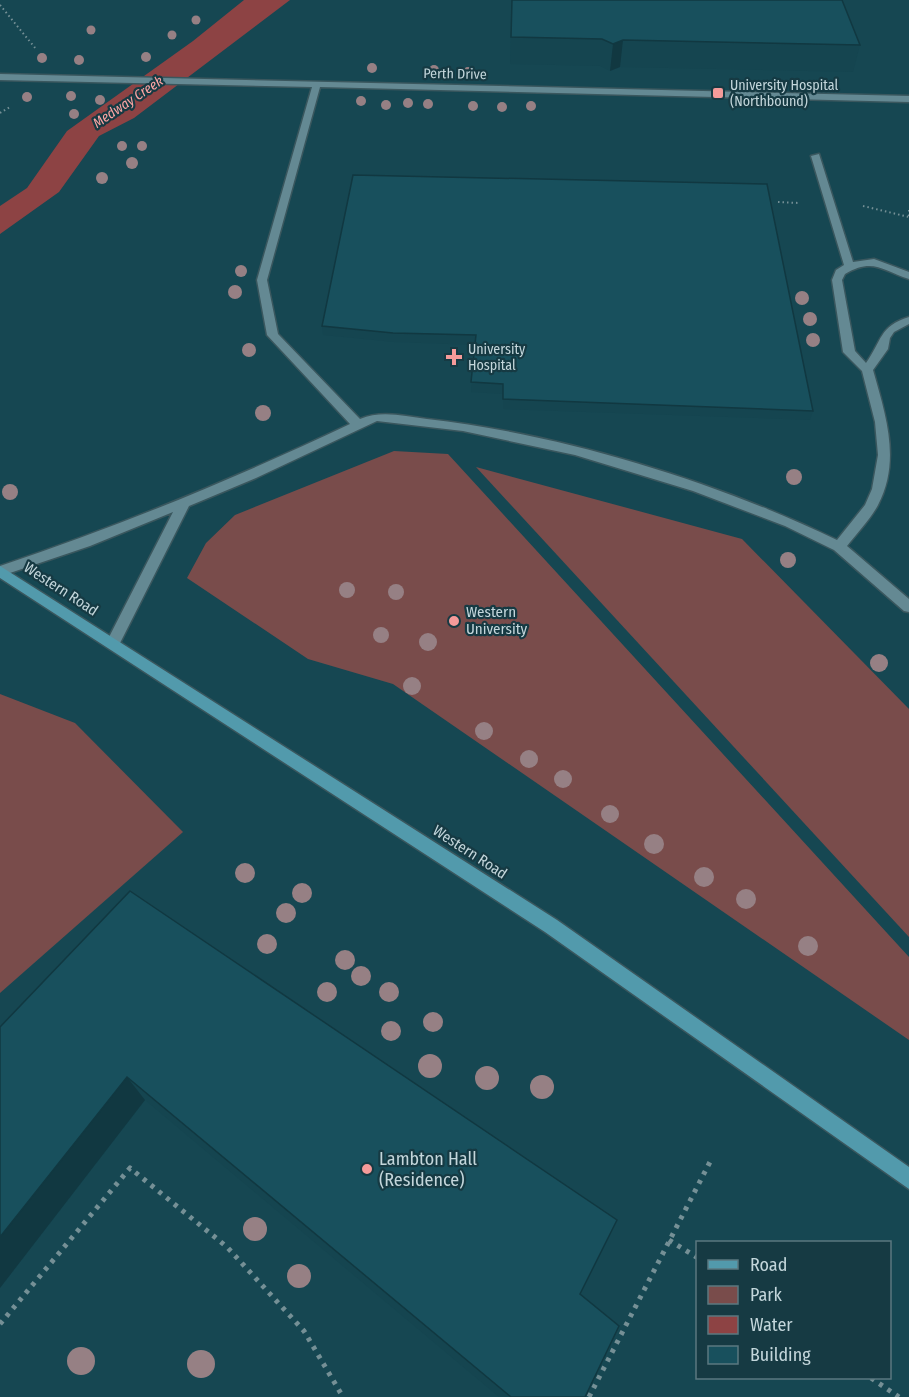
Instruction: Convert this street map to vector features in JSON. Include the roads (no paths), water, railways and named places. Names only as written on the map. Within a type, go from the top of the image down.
[{"type":"main road","name":"Western Road","points":[[1,571],[551,926],[909,1179]]},
{"type":"street","name":"Perth Drive","points":[[0,77],[909,99]]},
{"type":"street","points":[[317,84],[262,280],[273,335],[357,424]]},
{"type":"street","points":[[816,156],[849,265]]},
{"type":"street","points":[[839,547],[879,491],[887,450],[867,370],[849,352],[837,280],[840,272],[849,265],[861,261],[877,261],[909,276]]},
{"type":"street","points":[[867,370],[882,349],[884,338],[890,330],[909,320]]},
{"type":"street","points":[[1,571],[85,543],[252,475],[375,417],[464,428],[577,451],[698,488],[790,523],[839,547],[909,607]]},
{"type":"street","points":[[113,643],[184,502]]},
{"type":"water","name":"Medway Creek","points":[[244,0],[290,0],[134,118],[99,136],[59,192],[0,234],[0,206],[27,188],[67,131],[193,41]]},
{"type":"place","name":"University Hospital (Northbound)","points":[[718,93]]},
{"type":"place","name":"University Hospital","points":[[454,357]]},
{"type":"place","name":"Western University","points":[[454,621]]},
{"type":"place","name":"Lambton Hall (Residence)","points":[[367,1169]]}]
